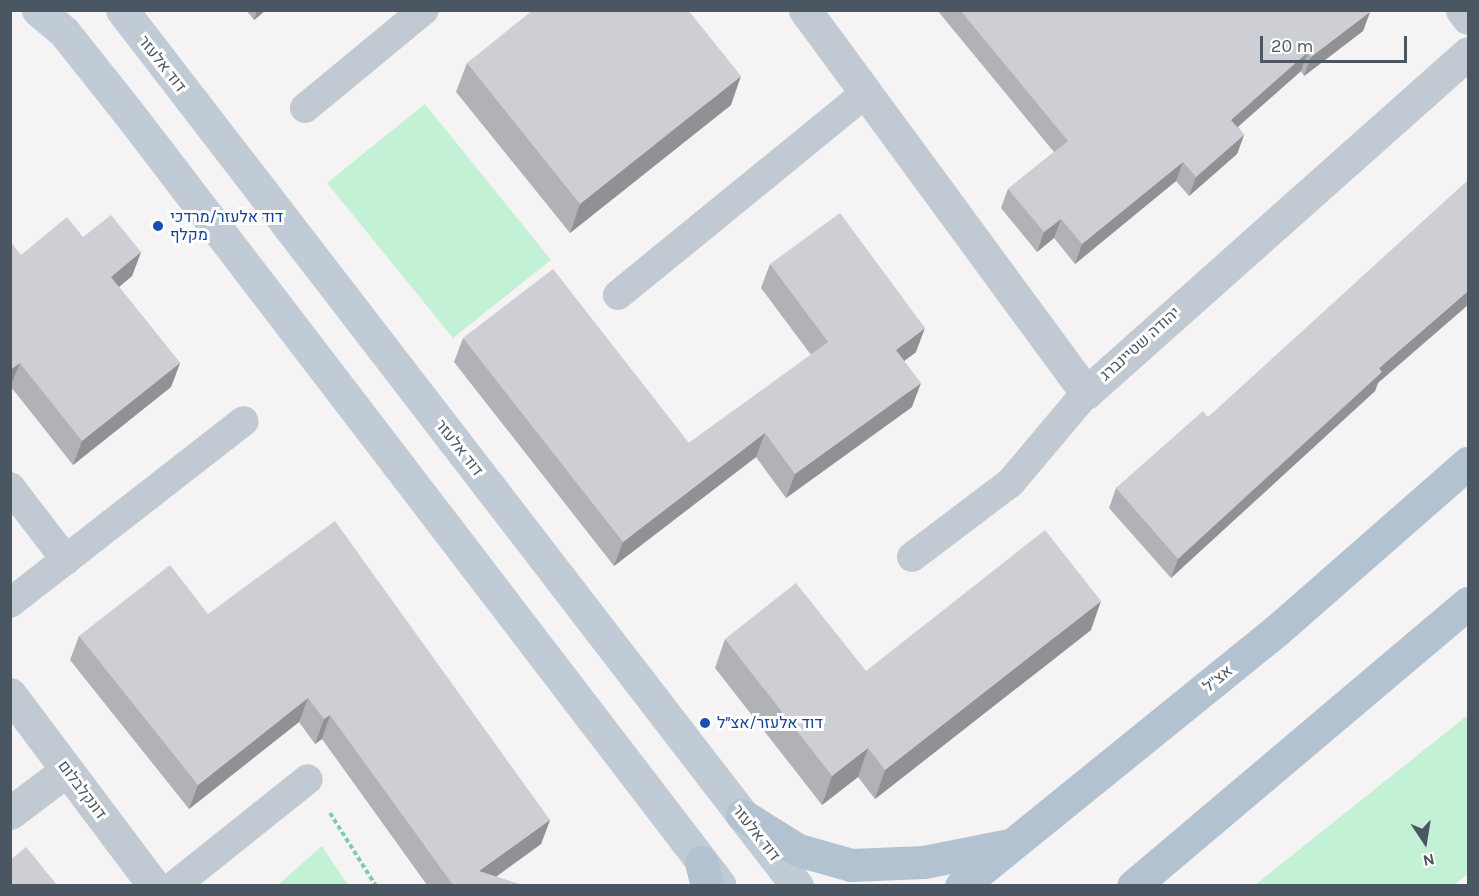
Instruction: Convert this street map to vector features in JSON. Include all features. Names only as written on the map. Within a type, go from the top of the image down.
[{"type":"main road","name":"אצ\"ל","points":[[961,885],[1017,844],[1278,630],[1468,463]]},
{"type":"main road","points":[[1132,885],[1468,603]]},
{"type":"main road","points":[[742,815],[798,850],[851,865],[924,862],[1017,844]]},
{"type":"street","points":[[38,10],[64,32],[127,111],[709,878]]},
{"type":"street","name":"דוד אלעזר","points":[[122,10],[797,885]]},
{"type":"street","name":"יהודה שטיינברג","points":[[805,10],[1086,393],[1468,53]]},
{"type":"street","points":[[1462,10],[1468,18]]},
{"type":"street","name":"דונקלבלום","points":[[10,694],[154,885]]},
{"type":"street","points":[[10,813],[67,770]]},
{"type":"lane","points":[[305,108],[424,10]]},
{"type":"lane","points":[[618,295],[866,93]]},
{"type":"lane","points":[[912,556],[1011,482],[1086,393]]},
{"type":"lane","points":[[10,603],[244,421]]},
{"type":"lane","points":[[10,487],[66,560]]},
{"type":"lane","points":[[174,885],[308,779]]},
{"type":"path","points":[[308,779],[376,885]]},
{"type":"green space","points":[[425,104],[551,260],[453,338],[327,183]]},
{"type":"green space","points":[[1468,715],[1468,874],[1454,885],[1255,885]]},
{"type":"green space","points":[[322,846],[348,885],[278,885]]},
{"type":"building","points":[[533,10],[688,10],[741,76],[580,204],[467,63]]},
{"type":"building","points":[[960,10],[1369,10],[1370,12],[1311,57],[1308,52],[1231,120],[1244,135],[1196,177],[1183,162],[1082,244],[1061,219],[1044,232],[1008,189],[1068,141]]},
{"type":"building","points":[[1468,180],[1468,291],[1379,368],[1382,372],[1178,559],[1116,488],[1203,411],[1208,417]]},
{"type":"building","points":[[840,213],[925,328],[896,350],[921,383],[795,474],[765,433],[623,542],[463,338],[553,269],[689,443],[828,342],[770,264]]},
{"type":"building","points":[[111,215],[141,252],[111,277],[180,363],[82,441],[20,363],[10,370],[10,241],[21,255],[67,217],[83,237]]},
{"type":"building","points":[[335,521],[550,820],[479,871],[522,885],[453,885],[330,715],[324,719],[308,698],[198,785],[79,636],[170,565],[208,614]]},
{"type":"building","points":[[1045,530],[1101,601],[885,770],[868,748],[832,776],[725,639],[796,583],[866,671]]},
{"type":"building","points":[[26,847],[57,885],[10,885],[10,860]]},
{"type":"place","name":"דוד אלעזר/מרדכי מקלף","points":[[158,226]]},
{"type":"place","name":"דוד אלעזר/אצ״ל","points":[[705,723]]}]
